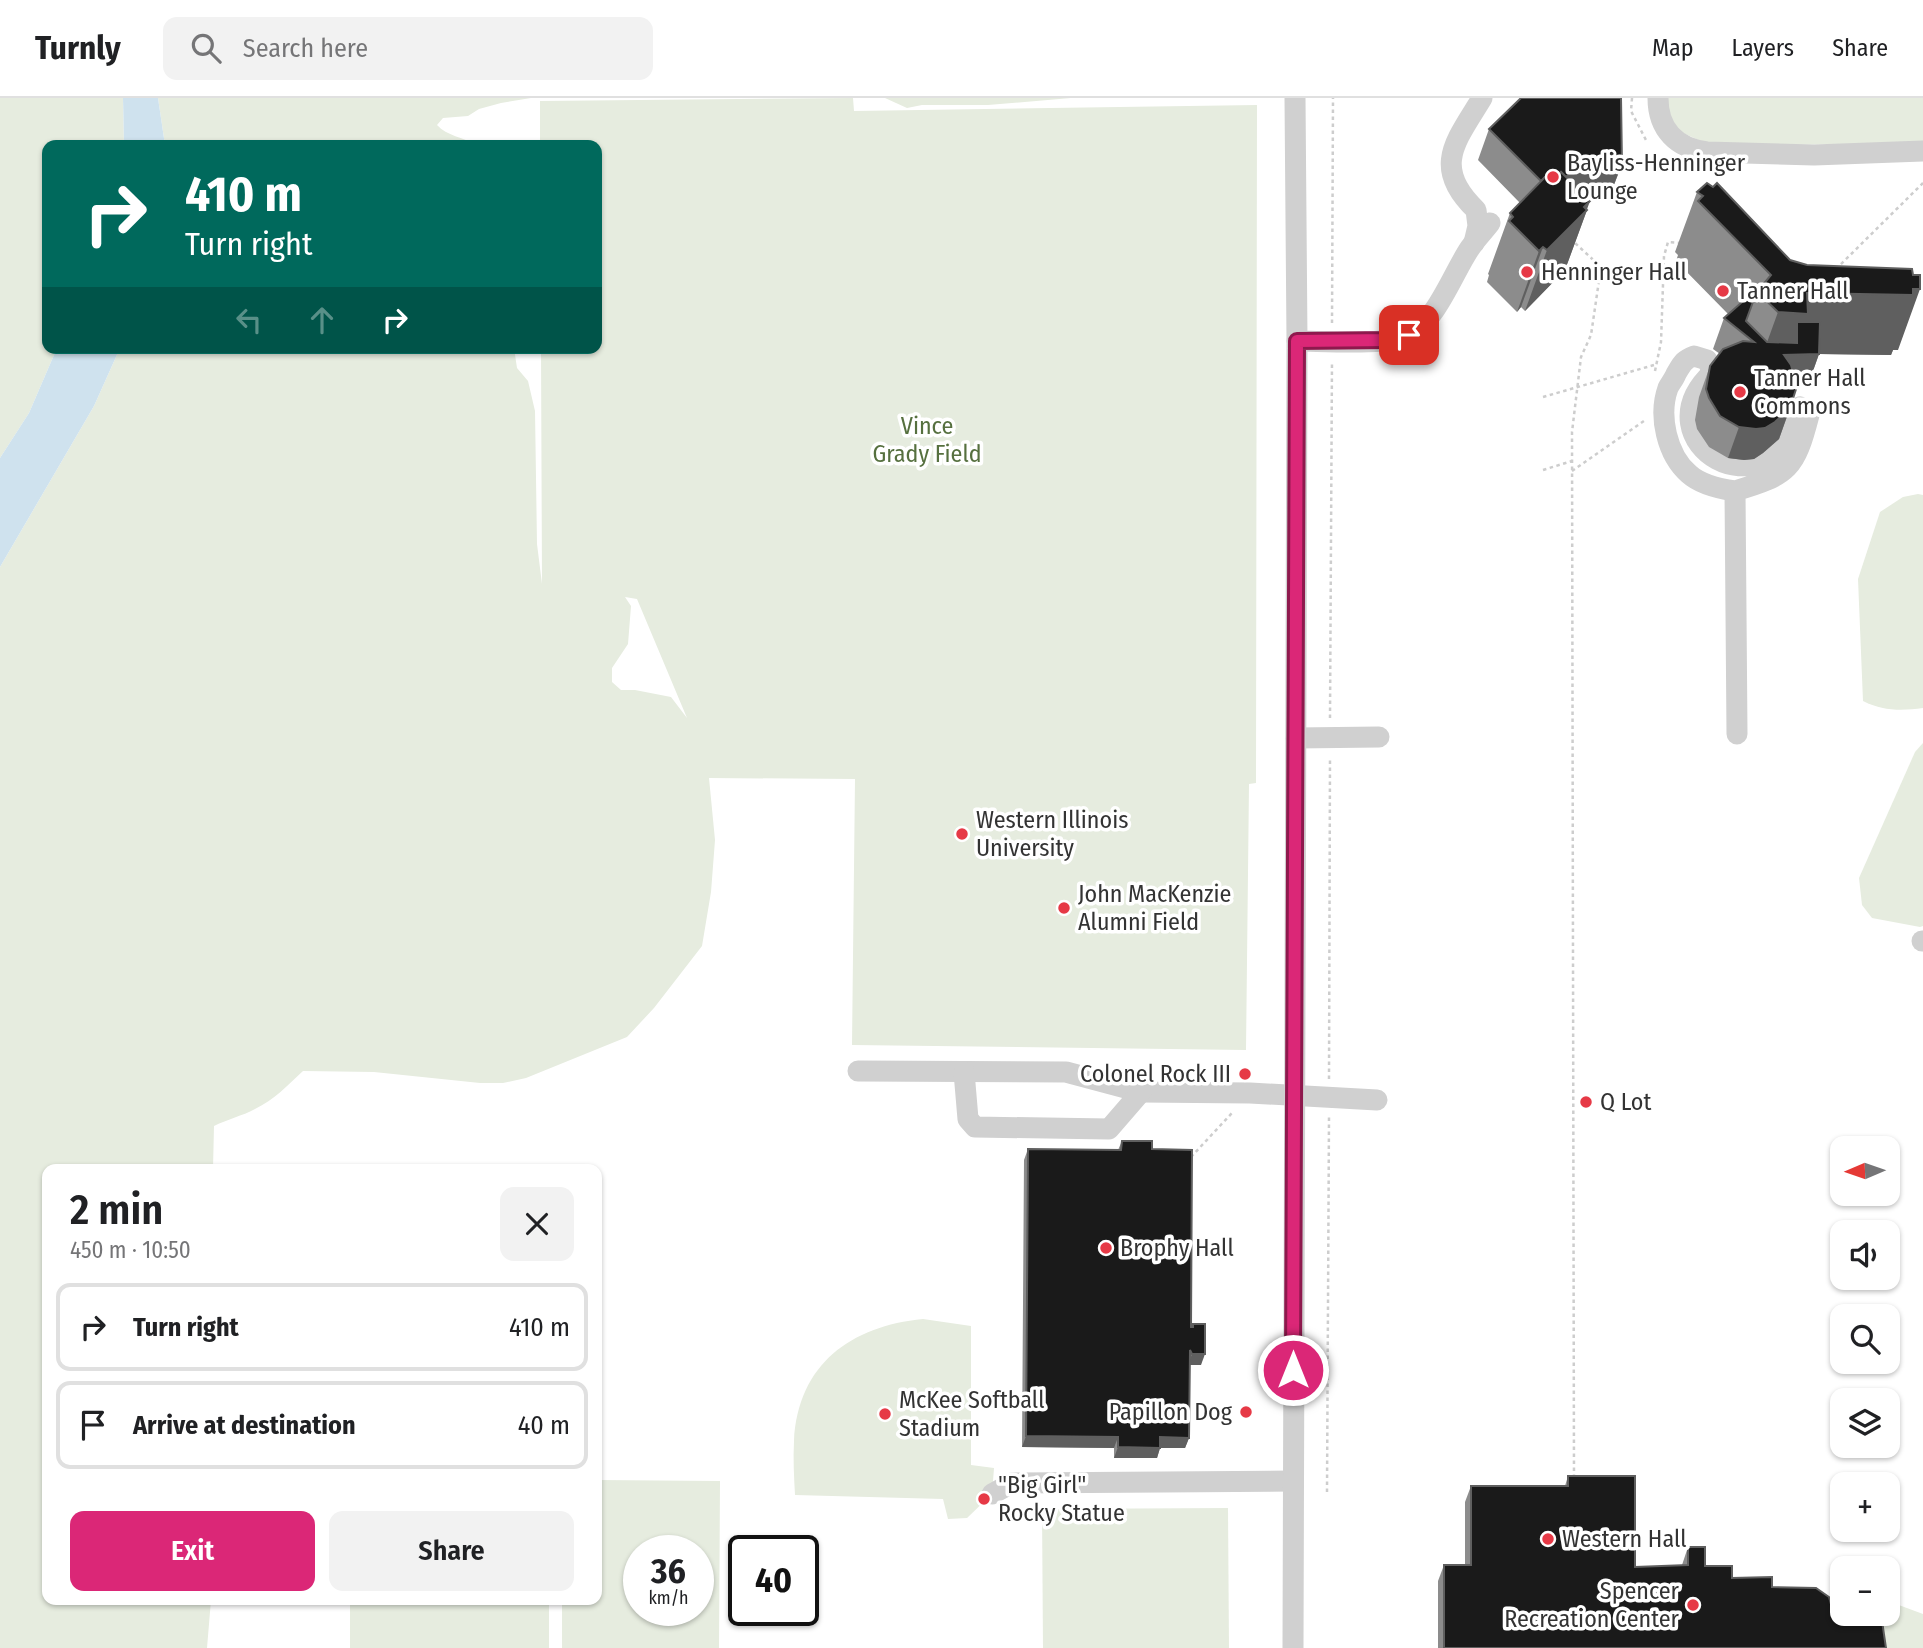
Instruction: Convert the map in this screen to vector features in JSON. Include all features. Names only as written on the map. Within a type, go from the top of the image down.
[{"type":"street","points":[[1293,1648],[1297,341],[1295,98]]},
{"type":"street","points":[[1474,244],[1478,226],[1476,210],[1455,185],[1451,154],[1454,144],[1482,98]]},
{"type":"street","points":[[1658,98],[1658,110],[1665,128],[1676,141],[1691,150],[1814,155],[1923,151]]},
{"type":"street","points":[[1297,341],[1389,340],[1409,335],[1418,328],[1445,294],[1474,244],[1490,223]]},
{"type":"street","points":[[1694,356],[1707,360],[1713,372],[1692,399],[1690,415],[1693,433],[1704,451],[1722,464],[1743,467],[1772,455],[1790,423],[1792,411],[1800,407],[1809,415],[1794,462],[1766,481],[1735,491],[1690,476],[1676,459],[1668,442],[1664,417],[1668,388],[1683,360],[1694,356]]},
{"type":"street","points":[[1735,491],[1737,734]]},
{"type":"street","points":[[1296,738],[1379,737]]},
{"type":"street","points":[[858,1071],[1066,1072],[1141,1092],[1250,1093],[1377,1100]]},
{"type":"street","points":[[964,1072],[968,1119],[975,1127],[1109,1129],[1141,1092]]},
{"type":"street","points":[[992,1494],[1012,1483],[1293,1481]]},
{"type":"path","points":[[1327,1492],[1333,98]]},
{"type":"path","points":[[1632,98],[1632,111],[1647,142]]},
{"type":"path","points":[[1836,269],[1923,183]]},
{"type":"path","points":[[1572,240],[1601,267],[1591,335],[1581,357],[1572,432],[1574,1488]]},
{"type":"path","points":[[1543,397],[1655,365]]},
{"type":"path","points":[[1572,471],[1651,416]]},
{"type":"path","points":[[1543,470],[1573,461]]},
{"type":"path","points":[[1188,1160],[1250,1093]]},
{"type":"green space","points":[[0,98],[123,98],[124,140],[42,140],[42,354],[54,354],[29,413],[0,458]]},
{"type":"green space","points":[[158,98],[531,98],[479,109],[468,116],[443,118],[437,125],[445,132],[464,140],[164,140]]},
{"type":"green space","name":"Vince Grady Field","points":[[853,98],[854,111],[1257,105],[1256,783],[1249,784],[1246,1050],[852,1045],[855,779],[709,778],[715,840],[711,892],[702,946],[654,1008],[627,1037],[526,1078],[503,1083],[374,1072],[303,1071],[281,1092],[262,1105],[214,1126],[213,1164],[42,1164],[42,1605],[211,1605],[207,1648],[0,1648],[0,567],[94,406],[117,354],[515,354],[517,368],[528,381],[535,411],[537,544],[542,584],[541,354],[602,354],[602,140],[540,140],[540,101]],"holes":[[[625,597],[637,599],[687,718],[671,697],[621,690],[612,682],[612,668],[628,644],[631,606]]]},
{"type":"green space","points":[[885,98],[1071,98],[907,108]]},
{"type":"green space","points":[[1664,98],[1923,98],[1923,143],[1712,146],[1674,129]]},
{"type":"green space","points":[[1923,495],[1923,708],[1900,710],[1863,701],[1858,579],[1880,512],[1903,497]]},
{"type":"green space","points":[[1923,743],[1923,926],[1920,927],[1872,918],[1862,905],[1859,878],[1915,752]]},
{"type":"green space","name":"McKee Softball Stadium","points":[[923,1319],[971,1326],[971,1465],[994,1468],[992,1494],[967,1518],[948,1519],[943,1499],[795,1495],[794,1448],[798,1414],[806,1390],[818,1370],[852,1340],[873,1330]]},
{"type":"green space","points":[[602,1480],[720,1481],[719,1648],[562,1648],[562,1605],[602,1605]]},
{"type":"green space","points":[[1228,1508],[1229,1648],[1043,1648],[1042,1509]]},
{"type":"green space","points":[[350,1605],[549,1605],[549,1648],[350,1648]]},
{"type":"green space","points":[[1900,1605],[1923,1614],[1923,1648],[1877,1648],[1869,1626],[1900,1626]]},
{"type":"water","points":[[123,98],[158,98],[164,140],[124,140]]},
{"type":"water","points":[[54,354],[117,354],[94,406],[0,567],[0,458],[29,413]]},
{"type":"building","points":[[1521,98],[1621,98],[1622,164],[1579,164],[1566,177],[1561,172],[1557,176],[1552,170],[1541,181],[1489,129]]},
{"type":"building","points":[[1552,170],[1557,176],[1561,172],[1590,201],[1584,207],[1587,210],[1547,250],[1543,247],[1539,251],[1509,221],[1513,217],[1510,213]]},
{"type":"building","points":[[1707,183],[1713,187],[1717,183],[1790,260],[1807,265],[1912,269],[1913,275],[1920,275],[1920,289],[1913,289],[1913,295],[1807,293],[1808,314],[1778,312],[1757,292],[1771,275],[1698,201],[1703,196],[1697,192]]},
{"type":"building","points":[[1750,295],[1754,299],[1746,321],[1767,342],[1797,343],[1797,322],[1820,322],[1819,354],[1784,355],[1791,365],[1797,386],[1790,408],[1775,422],[1765,428],[1756,429],[1739,427],[1720,416],[1706,389],[1710,366],[1723,349],[1743,341],[1754,342],[1724,318]]},
{"type":"building","name":"Brophy Hall","points":[[1122,1141],[1152,1141],[1152,1149],[1192,1150],[1191,1327],[1193,1324],[1205,1324],[1205,1354],[1192,1354],[1190,1350],[1189,1438],[1160,1437],[1160,1448],[1118,1447],[1118,1437],[1026,1436],[1028,1149],[1121,1150]]},
{"type":"building","points":[[1568,1476],[1635,1476],[1635,1567],[1688,1565],[1688,1547],[1705,1547],[1705,1566],[1732,1566],[1732,1578],[1772,1577],[1772,1587],[1816,1588],[1829,1597],[1830,1626],[1883,1626],[1886,1648],[1444,1648],[1444,1565],[1471,1565],[1471,1486],[1568,1486]]},
{"type":"place","name":"Bayliss-Henninger Lounge","points":[[1553,177]]},
{"type":"place","name":"Henninger Hall","points":[[1527,272]]},
{"type":"place","name":"Tanner Hall","points":[[1723,291]]},
{"type":"place","name":"Tanner Hall Commons","points":[[1740,392]]},
{"type":"place","name":"Western Illinois University","points":[[962,834]]},
{"type":"place","name":"John MacKenzie Alumni Field","points":[[1064,908]]},
{"type":"place","name":"Colonel Rock III","points":[[1245,1074]]},
{"type":"place","name":"Q Lot","points":[[1586,1102]]},
{"type":"place","name":"Brophy Hall","points":[[1106,1248]]},
{"type":"place","name":"Papillon Dog","points":[[1246,1412]]},
{"type":"place","name":"McKee Softball Stadium","points":[[885,1414]]},
{"type":"place","name":"\"Big Girl\" Rocky Statue","points":[[984,1499]]},
{"type":"place","name":"Western Hall","points":[[1548,1539]]},
{"type":"place","name":"Spencer Recreation Center","points":[[1693,1605]]},
{"type":"route","points":[[1293,1370],[1297,341],[1389,340],[1409,335]]}]
